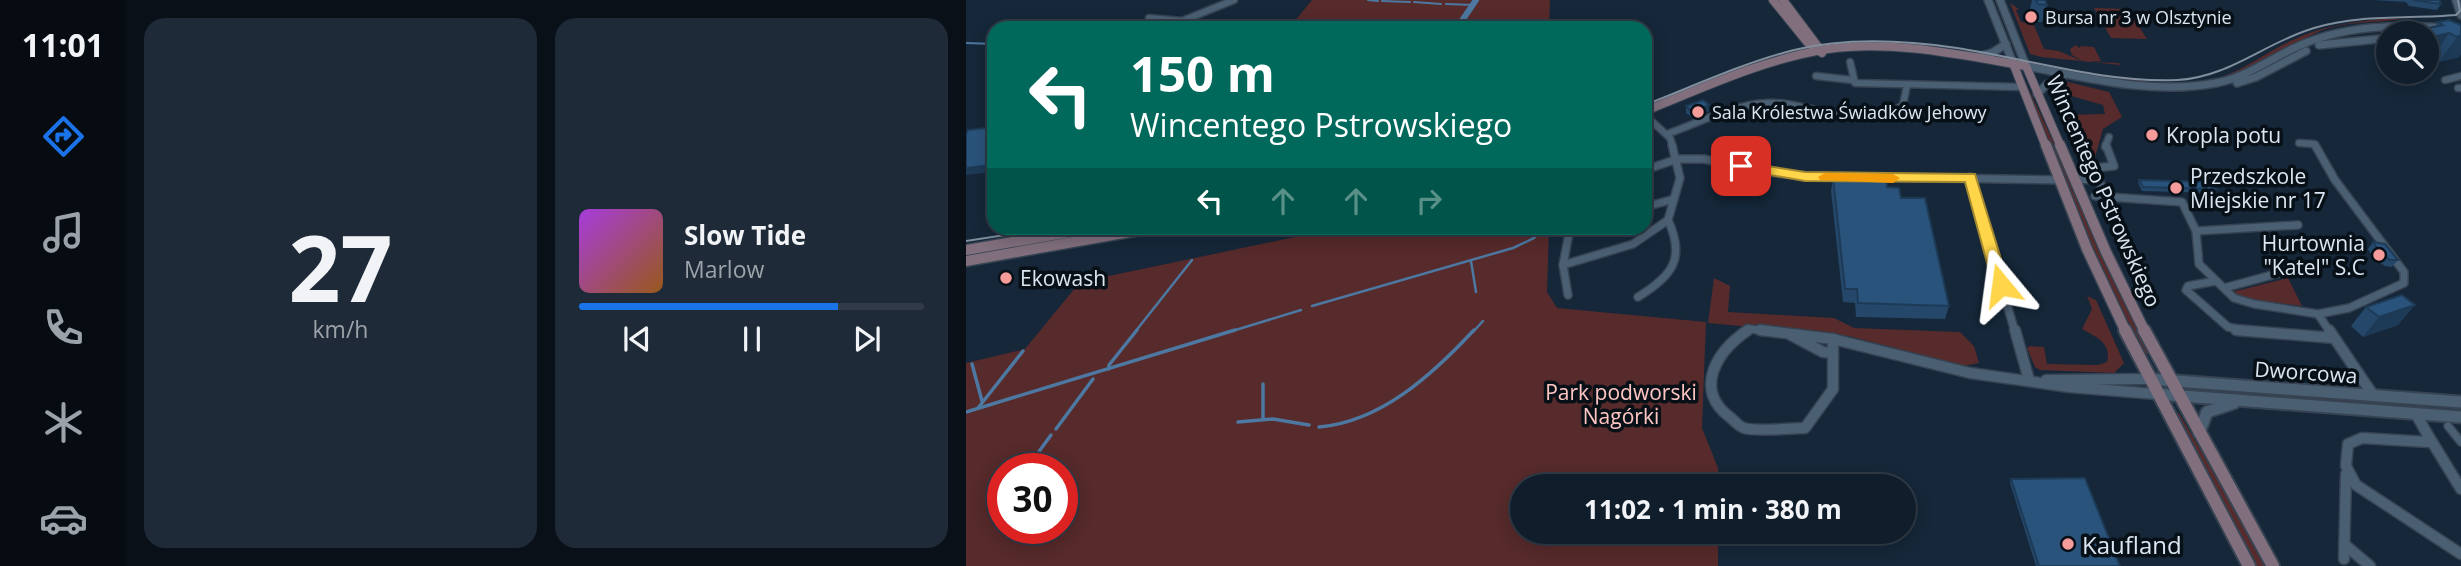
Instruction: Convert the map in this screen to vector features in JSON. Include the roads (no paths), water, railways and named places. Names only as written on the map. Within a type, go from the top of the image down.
[{"type":"main road","points":[[1773,0],[1807,42],[1820,49],[1895,52],[2027,69]]},
{"type":"main road","points":[[1783,0],[1820,49]]},
{"type":"main road","points":[[1652,113],[1820,49],[1903,47],[1976,57],[2014,67]]},
{"type":"main road","name":"Wincentego Pstrowskiego","points":[[2014,67],[2101,281],[2156,394],[2249,566]]},
{"type":"main road","name":"Wincentego Pstrowskiego","points":[[2027,69],[2106,252],[2199,433]]},
{"type":"main road","points":[[966,250],[1053,235]]},
{"type":"main road","points":[[966,261],[1113,235]]},
{"type":"main road","points":[[2199,433],[2273,566]]},
{"type":"street","points":[[1149,18],[1182,21],[1234,0]]},
{"type":"street","name":"Wincentego Pstrowskiego","points":[[1988,0],[2014,67]]},
{"type":"street","name":"Wincentego Pstrowskiego","points":[[2000,0],[2027,69]]},
{"type":"street","points":[[2459,0],[2461,15]]},
{"type":"street","points":[[2316,42],[2314,36],[2360,25],[2461,23]]},
{"type":"street","points":[[2027,69],[2127,83],[2195,86],[2238,77],[2316,42],[2381,32],[2461,30]]},
{"type":"street","points":[[2027,69],[2062,79],[2142,90],[2210,89],[2256,77],[2316,42],[2376,38]]},
{"type":"street","points":[[1976,57],[1992,53],[2006,44]]},
{"type":"street","points":[[1850,62],[1852,80]]},
{"type":"street","points":[[1816,76],[1852,80],[1855,83],[2022,87]]},
{"type":"street","points":[[2445,80],[2461,76]]},
{"type":"street","points":[[2037,94],[2046,85],[2062,79]]},
{"type":"street","points":[[1667,134],[1762,102],[1791,104],[1846,116],[1881,115],[1901,108],[1907,85]]},
{"type":"street","points":[[1563,265],[1636,243],[1655,234],[1668,220],[1680,178],[1677,159],[1667,134],[1652,120]]},
{"type":"street","points":[[2106,197],[2094,168],[2114,166],[2105,148],[2109,137]]},
{"type":"street","points":[[2095,196],[2182,202],[2196,231],[2199,264],[2234,298],[2246,302],[2318,314],[2350,308],[2404,283],[2404,272],[2335,180],[2321,151],[2314,144],[2299,143]]},
{"type":"street","points":[[1652,168],[1677,159]]},
{"type":"street","name":"Wincentego Pstrowskiego","points":[[1677,159],[1713,160],[1758,171],[1805,176],[2060,180]]},
{"type":"street","points":[[1970,177],[2029,380]]},
{"type":"street","points":[[2075,179],[2098,180]]},
{"type":"street","points":[[1652,205],[1674,199]]},
{"type":"street","points":[[1638,297],[1662,282],[1676,258],[1676,239],[1668,220]]},
{"type":"street","points":[[2196,231],[2298,225]]},
{"type":"street","points":[[1568,295],[1563,265],[1569,235]]},
{"type":"street","points":[[2224,288],[2298,268]]},
{"type":"street","points":[[2216,281],[2188,286],[2186,290],[2228,327],[2238,331],[2334,338]]},
{"type":"street","points":[[2318,314],[2373,395]]},
{"type":"street","points":[[1833,339],[1833,389],[1805,428],[1744,428],[1722,412],[1711,393],[1712,369],[1730,342],[1750,329],[1858,342],[1970,373],[2040,381],[2149,379]]},
{"type":"street","points":[[1790,334],[1823,352],[1833,353]]},
{"type":"street","name":"Dworcowa","points":[[2149,379],[2461,402]]},
{"type":"street","points":[[2040,381],[2063,386],[2156,394]]},
{"type":"street","name":"Dworcowa","points":[[2156,394],[2461,417]]},
{"type":"street","points":[[2199,433],[2207,412],[2244,400]]},
{"type":"street","points":[[2416,414],[2461,489]]},
{"type":"street","points":[[2448,426],[2461,442]]},
{"type":"street","points":[[2344,559],[2344,462],[2348,444],[2362,438],[2428,442],[2430,437]]},
{"type":"street","points":[[2346,474],[2356,485],[2461,554]]},
{"type":"street","points":[[2344,544],[2371,566]]},
{"type":"waterway","points":[[1368,0],[1378,1]]},
{"type":"waterway","points":[[1462,21],[1476,0]]},
{"type":"waterway","points":[[1382,1],[1410,2]]},
{"type":"waterway","points":[[1414,2],[1441,4]]},
{"type":"waterway","points":[[1446,4],[1474,5]]},
{"type":"waterway","points":[[966,43],[987,44]]},
{"type":"waterway","points":[[1312,306],[1513,248],[1537,235]]},
{"type":"waterway","points":[[1135,332],[1192,260]]},
{"type":"waterway","points":[[1471,261],[1476,292]]},
{"type":"waterway","points":[[1229,332],[1301,310]]},
{"type":"waterway","points":[[1473,332],[1483,321]]},
{"type":"waterway","points":[[1109,368],[1137,330]]},
{"type":"waterway","points":[[1109,368],[1235,330]]},
{"type":"waterway","points":[[1319,427],[1364,416],[1384,406],[1423,379],[1474,330]]},
{"type":"waterway","points":[[978,408],[1023,351]]},
{"type":"waterway","points":[[972,364],[982,401]]},
{"type":"waterway","points":[[966,412],[1109,368]]},
{"type":"waterway","points":[[1056,429],[1093,379]]},
{"type":"waterway","points":[[1263,384],[1263,419]]},
{"type":"waterway","points":[[1238,422],[1273,419],[1309,425]]},
{"type":"waterway","points":[[1038,453],[1051,435]]},
{"type":"tram line","points":[[1652,102],[1775,55],[1814,46],[1855,42],[1916,43],[1957,48],[2122,78],[2196,78],[2230,66],[2314,28],[2367,19],[2456,15],[2460,11],[2458,0]]},
{"type":"tram line","points":[[966,241],[1005,235]]},
{"type":"place","name":"Bursa nr 3 w Olsztynie","points":[[2031,17]]},
{"type":"place","name":"Sala Królestwa Świadków Jehowy","points":[[1698,112]]},
{"type":"place","name":"Kropla potu","points":[[2152,135]]},
{"type":"place","name":"Przedszkole Miejskie nr 17","points":[[2176,188]]},
{"type":"place","name":"Hurtownia \"Katel\" S.C","points":[[2379,255]]},
{"type":"place","name":"Ekowash","points":[[1006,278]]},
{"type":"place","name":"Kaufland","points":[[2068,544]]},
{"type":"park label","name":"Park podworski Nagórki","points":[[1621,404]]}]
